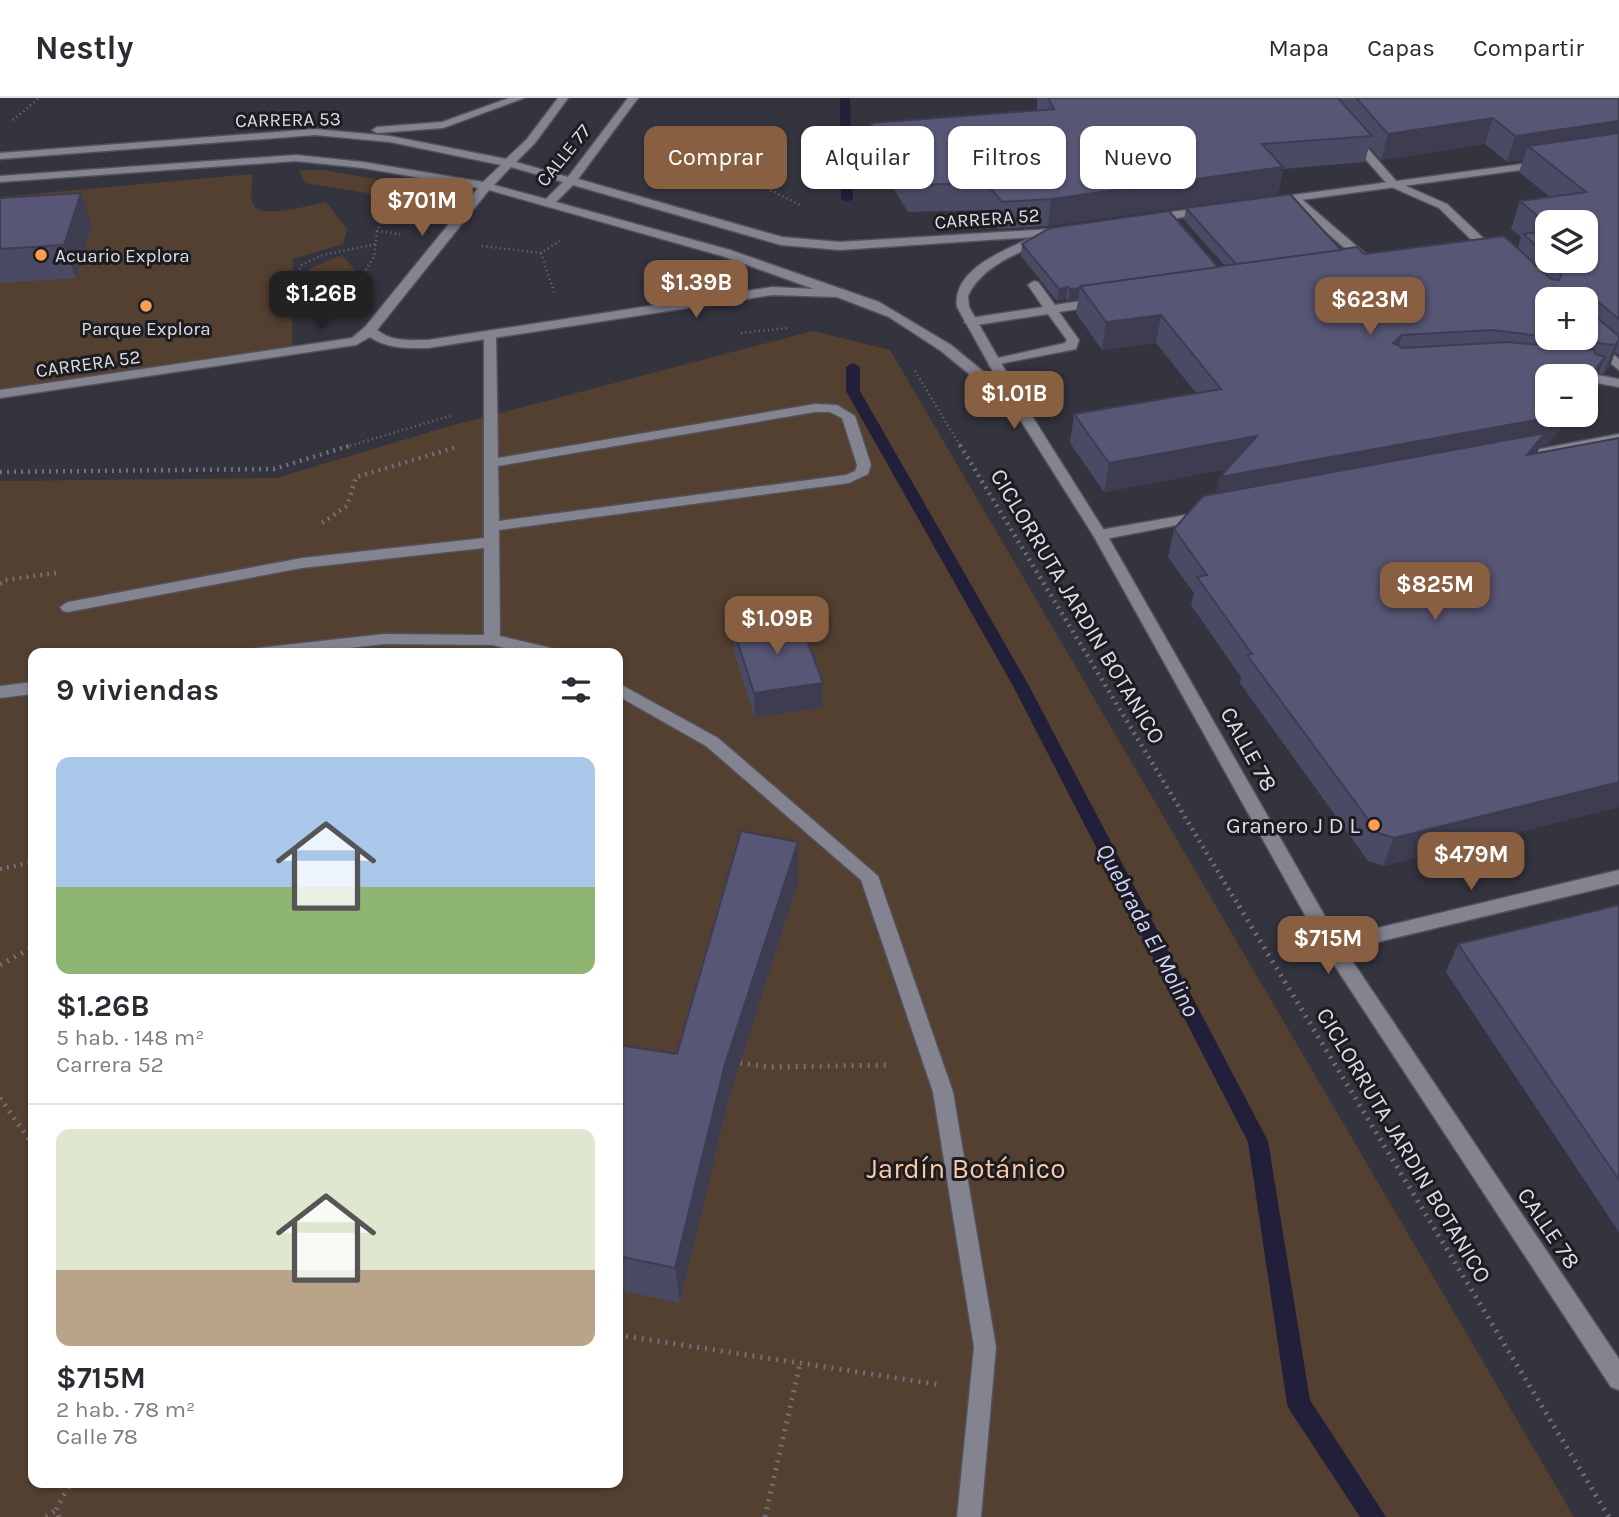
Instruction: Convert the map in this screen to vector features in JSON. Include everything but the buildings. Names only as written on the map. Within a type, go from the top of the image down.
[{"type":"main road","points":[[315,132],[443,125],[519,98]]},
{"type":"main road","name":"CALLE 77","points":[[370,330],[486,186],[531,141],[563,98]]},
{"type":"main road","name":"CALLE 77","points":[[549,203],[572,179],[633,98]]},
{"type":"main road","points":[[1342,126],[1393,184],[1443,206],[1481,250],[1507,267]]},
{"type":"main road","name":"CARRERA 53","points":[[0,156],[315,132],[390,139],[572,179]]},
{"type":"main road","name":"CARRERA 53","points":[[0,179],[296,158],[363,164],[486,186]]},
{"type":"main road","points":[[1253,204],[1552,163]]},
{"type":"main road","name":"CARRERA 52","points":[[572,179],[780,240],[840,246],[1075,229]]},
{"type":"main road","points":[[486,186],[726,253],[893,314],[946,348],[1020,408]]},
{"type":"main road","points":[[1294,198],[1376,263],[1356,266]]},
{"type":"main road","points":[[1130,222],[1176,220],[1226,208]]},
{"type":"main road","name":"CALLE 78","points":[[1048,233],[986,265],[962,291],[960,301],[1020,408],[1100,535],[1332,946],[1619,1378]]},
{"type":"main road","points":[[995,363],[1071,346],[1073,340],[1034,285]]},
{"type":"main road","points":[[370,330],[378,338],[394,343],[428,344],[772,291],[838,293]]},
{"type":"main road","points":[[970,321],[1115,300]]},
{"type":"main road","name":"CARRERA 52","points":[[0,394],[319,348],[356,341],[370,330]]},
{"type":"main road","points":[[489,335],[492,640]]},
{"type":"main road","points":[[1598,347],[1619,366]]},
{"type":"main road","points":[[1598,379],[1619,383]]},
{"type":"main road","points":[[492,463],[815,408],[832,408],[848,416],[864,465],[861,474],[849,479],[492,526]]},
{"type":"main road","points":[[1496,461],[1619,438]]},
{"type":"main road","points":[[1100,535],[1223,512]]},
{"type":"main road","points":[[68,607],[302,564],[493,542]]},
{"type":"main road","points":[[303,648],[384,639],[492,640],[528,648]]},
{"type":"main road","points":[[0,692],[28,689]]},
{"type":"main road","points":[[623,692],[712,742],[869,876],[943,1092],[985,1347],[969,1517]]},
{"type":"main road","points":[[1332,946],[1619,877]]},
{"type":"path","points":[[8,124],[39,98]]},
{"type":"path","points":[[768,189],[802,206]]},
{"type":"path","points":[[441,241],[541,253],[597,217]]},
{"type":"path","points":[[350,293],[374,257],[377,231]]},
{"type":"path","points":[[336,309],[309,299],[299,270],[301,265],[323,255],[377,244]]},
{"type":"path","points":[[319,348],[314,337],[343,301]]},
{"type":"path","points":[[731,334],[793,328]]},
{"type":"path","name":"CICLORRUTA JARDIN BOTANICO","points":[[908,361],[1609,1517]]},
{"type":"path","points":[[0,472],[274,469],[491,405]]},
{"type":"path","points":[[313,529],[347,506],[356,477],[492,438]]},
{"type":"path","points":[[0,584],[5,580],[59,572]]},
{"type":"path","points":[[0,869],[28,863]]},
{"type":"path","points":[[0,965],[28,950]]},
{"type":"path","points":[[740,1063],[771,1067],[934,1064]]},
{"type":"path","points":[[0,1098],[28,1138]]},
{"type":"path","points":[[623,1336],[981,1391]]},
{"type":"path","points":[[765,1517],[800,1364]]},
{"type":"path","points":[[46,1517],[57,1514],[68,1488]]},
{"type":"green space","points":[[299,170],[324,170],[397,183],[373,194],[305,183]]},
{"type":"green space","name":"Parque Explora","points":[[253,174],[252,200],[260,210],[289,210],[326,202],[347,229],[343,244],[293,259],[292,353],[0,395],[0,197]]},
{"type":"green space","points":[[342,255],[355,270],[342,284],[324,287],[311,278],[309,269]]},
{"type":"green space","name":"Jardín Botánico","points":[[813,331],[890,350],[1574,1517],[0,1517],[0,481],[276,478],[443,428]]},
{"type":"waterway","name":"Quebrada El Molino","points":[[845,98],[847,199]]},
{"type":"waterway","name":"Quebrada El Molino","points":[[853,367],[853,391],[1021,686],[1258,1141],[1299,1404],[1374,1517]]},
{"type":"place","name":"Acuario Explora","points":[[41,255]]},
{"type":"place","name":"Parque Explora","points":[[146,306]]},
{"type":"place","name":"Granero J D L","points":[[1374,825]]}]
